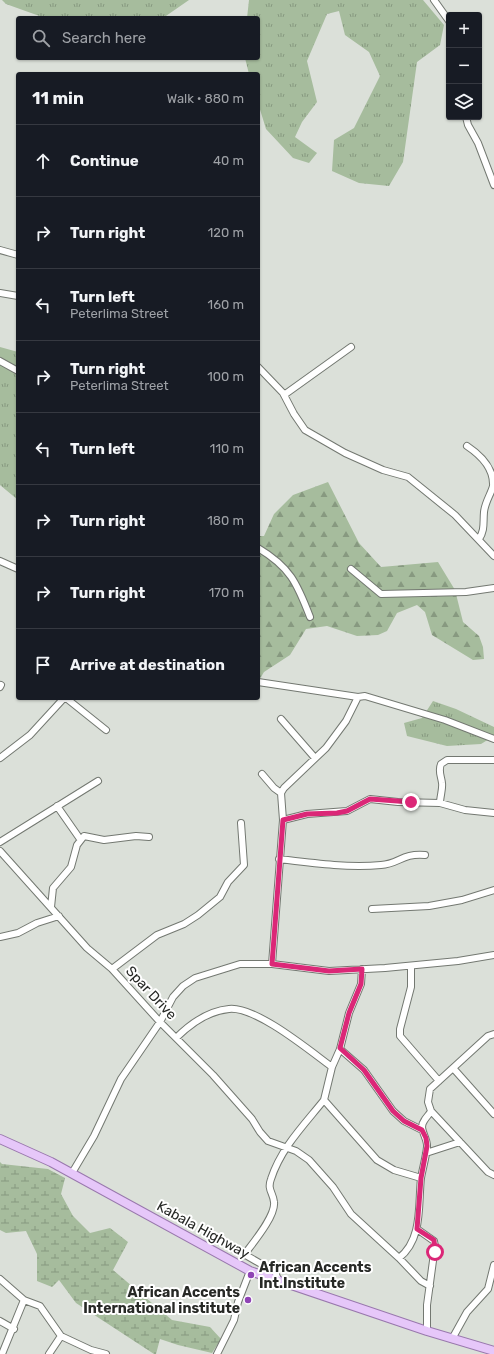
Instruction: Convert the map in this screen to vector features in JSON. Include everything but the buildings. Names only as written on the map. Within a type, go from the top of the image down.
[{"type":"main road","name":"Kabala Highway","points":[[0,1139],[32,1152],[72,1173],[250,1271],[279,1282],[494,1352]]},
{"type":"street","points":[[434,0],[446,17]]},
{"type":"street","points":[[467,120],[478,143],[494,185]]},
{"type":"street","points":[[0,250],[16,254]]},
{"type":"street","points":[[0,293],[16,296]]},
{"type":"street","points":[[284,395],[351,347]]},
{"type":"street","points":[[0,361],[16,370]]},
{"type":"street","points":[[260,369],[284,395],[294,414],[309,433],[323,439],[345,453],[384,470],[408,477],[455,514],[494,556]]},
{"type":"street","points":[[467,446],[481,455],[488,465],[493,484],[484,514],[484,529],[479,539]]},
{"type":"street","points":[[260,549],[272,556],[285,568],[298,586],[310,617]]},
{"type":"street","points":[[0,561],[16,568]]},
{"type":"street","points":[[351,569],[381,594],[466,592],[494,588]]},
{"type":"street","points":[[260,682],[371,698],[445,720],[494,739]]},
{"type":"street","points":[[272,964],[276,928],[279,859],[283,820],[281,793],[284,788],[326,748],[346,721],[358,697]]},
{"type":"street","points":[[0,758],[30,735],[63,700]]},
{"type":"street","points":[[68,700],[106,730]]},
{"type":"street","points":[[281,719],[315,758]]},
{"type":"street","points":[[440,803],[442,784],[438,769],[441,764],[447,760],[494,760]]},
{"type":"street","points":[[262,774],[274,788],[281,793]]},
{"type":"street","points":[[0,842],[98,781]]},
{"type":"street","points":[[283,820],[307,814],[337,813],[347,811],[370,799],[398,802],[440,803],[465,810],[494,813]]},
{"type":"street","points":[[57,806],[80,839]]},
{"type":"street","points":[[112,969],[157,934],[184,924],[220,897],[228,882],[244,865],[241,823]]},
{"type":"street","points":[[51,907],[52,888],[71,867],[80,839],[84,836],[104,840],[136,836],[149,837]]},
{"type":"street","name":"Spar Drive","points":[[0,851],[87,948],[112,969],[160,1022],[213,1075],[252,1119],[268,1141],[286,1146],[309,1160],[333,1187],[352,1214],[421,1281],[430,1286]]},
{"type":"street","points":[[279,859],[321,864],[371,866],[383,865],[405,856],[425,855]]},
{"type":"street","points":[[372,909],[429,906],[462,900],[494,890]]},
{"type":"street","points":[[0,937],[18,933],[37,922],[59,916]]},
{"type":"street","points":[[72,1173],[94,1136],[121,1079],[160,1022],[173,997],[183,986],[195,978],[240,964],[272,964],[329,971],[411,966],[458,961],[494,955]]},
{"type":"street","points":[[411,966],[411,987],[400,1029],[400,1036],[439,1081]]},
{"type":"street","points":[[244,1254],[265,1226],[272,1212],[274,1202],[269,1186],[286,1146],[324,1100],[332,1067],[340,1048],[349,1013],[361,984],[362,969]]},
{"type":"street","points":[[176,1038],[188,1026],[202,1017],[230,1009],[245,1012],[272,1024],[332,1067]]},
{"type":"street","points":[[494,1034],[488,1036],[430,1088],[428,1096],[431,1111],[488,1172],[494,1175]]},
{"type":"street","points":[[340,1048],[364,1070],[398,1116],[404,1121],[422,1130],[426,1138],[426,1153],[421,1178],[417,1229],[408,1250],[399,1258]]},
{"type":"street","points":[[453,1068],[494,1114]]},
{"type":"street","points":[[324,1100],[377,1160],[394,1170],[421,1178]]},
{"type":"street","points":[[422,1130],[424,1121],[431,1111]]},
{"type":"street","points":[[426,1153],[460,1142]]},
{"type":"street","points":[[417,1229],[434,1240],[435,1246],[427,1305],[427,1331]]},
{"type":"street","points":[[223,1242],[274,1272],[279,1282]]},
{"type":"street","points":[[452,1339],[467,1312],[488,1289],[494,1265]]},
{"type":"street","points":[[217,1354],[234,1320],[238,1302],[250,1271]]},
{"type":"street","points":[[0,1279],[24,1300],[40,1306],[61,1336],[91,1350],[106,1354]]},
{"type":"street","points":[[2,1354],[14,1329],[24,1300]]},
{"type":"street","points":[[0,1321],[14,1329]]},
{"type":"street","points":[[49,1354],[61,1336]]},
{"type":"green space","points":[[2,0],[189,0],[166,16],[39,16],[6,4]]},
{"type":"green space","points":[[249,0],[423,0],[444,25],[440,45],[417,62],[403,162],[389,186],[359,183],[332,171],[334,140],[354,128],[380,76],[369,52],[345,35],[339,11],[327,14],[307,61],[317,102],[302,122],[295,137],[317,153],[309,163],[293,158],[266,129],[260,110],[260,72],[248,72],[246,60],[260,60],[260,16],[247,16]]},
{"type":"green space","points":[[0,347],[16,351],[16,498],[0,485]]},
{"type":"green space","points":[[328,482],[359,543],[381,567],[438,562],[455,590],[463,622],[479,636],[483,647],[484,659],[473,660],[432,635],[425,612],[417,605],[397,613],[387,631],[378,635],[357,636],[327,626],[306,629],[290,655],[264,672],[260,679],[260,536],[264,536],[274,514],[293,495]]},
{"type":"green space","points":[[433,701],[456,709],[494,727],[494,736],[481,744],[447,746],[407,736],[404,723],[422,718]]},
{"type":"green space","points":[[0,1162],[2,1164],[48,1169],[65,1178],[61,1194],[73,1216],[90,1233],[110,1228],[128,1242],[113,1270],[172,1320],[210,1327],[221,1339],[212,1353],[160,1339],[156,1354],[154,1354],[76,1303],[59,1280],[52,1287],[37,1281],[37,1254],[26,1231],[6,1233],[0,1230]]},
{"type":"place","name":"African Accents Int.Institute","points":[[251,1275]]},
{"type":"place","name":"African Accents International institute","points":[[248,1300]]},
{"type":"route","points":[[411,802],[370,799],[347,811],[337,813],[307,814],[283,820],[280,835],[276,928],[272,964],[310,970],[329,971],[362,969],[361,984],[349,1013],[340,1048],[355,1060],[364,1070],[377,1086],[393,1111],[404,1121],[422,1130],[426,1138],[427,1146],[421,1178],[417,1229],[424,1235],[434,1240],[435,1252]]}]
